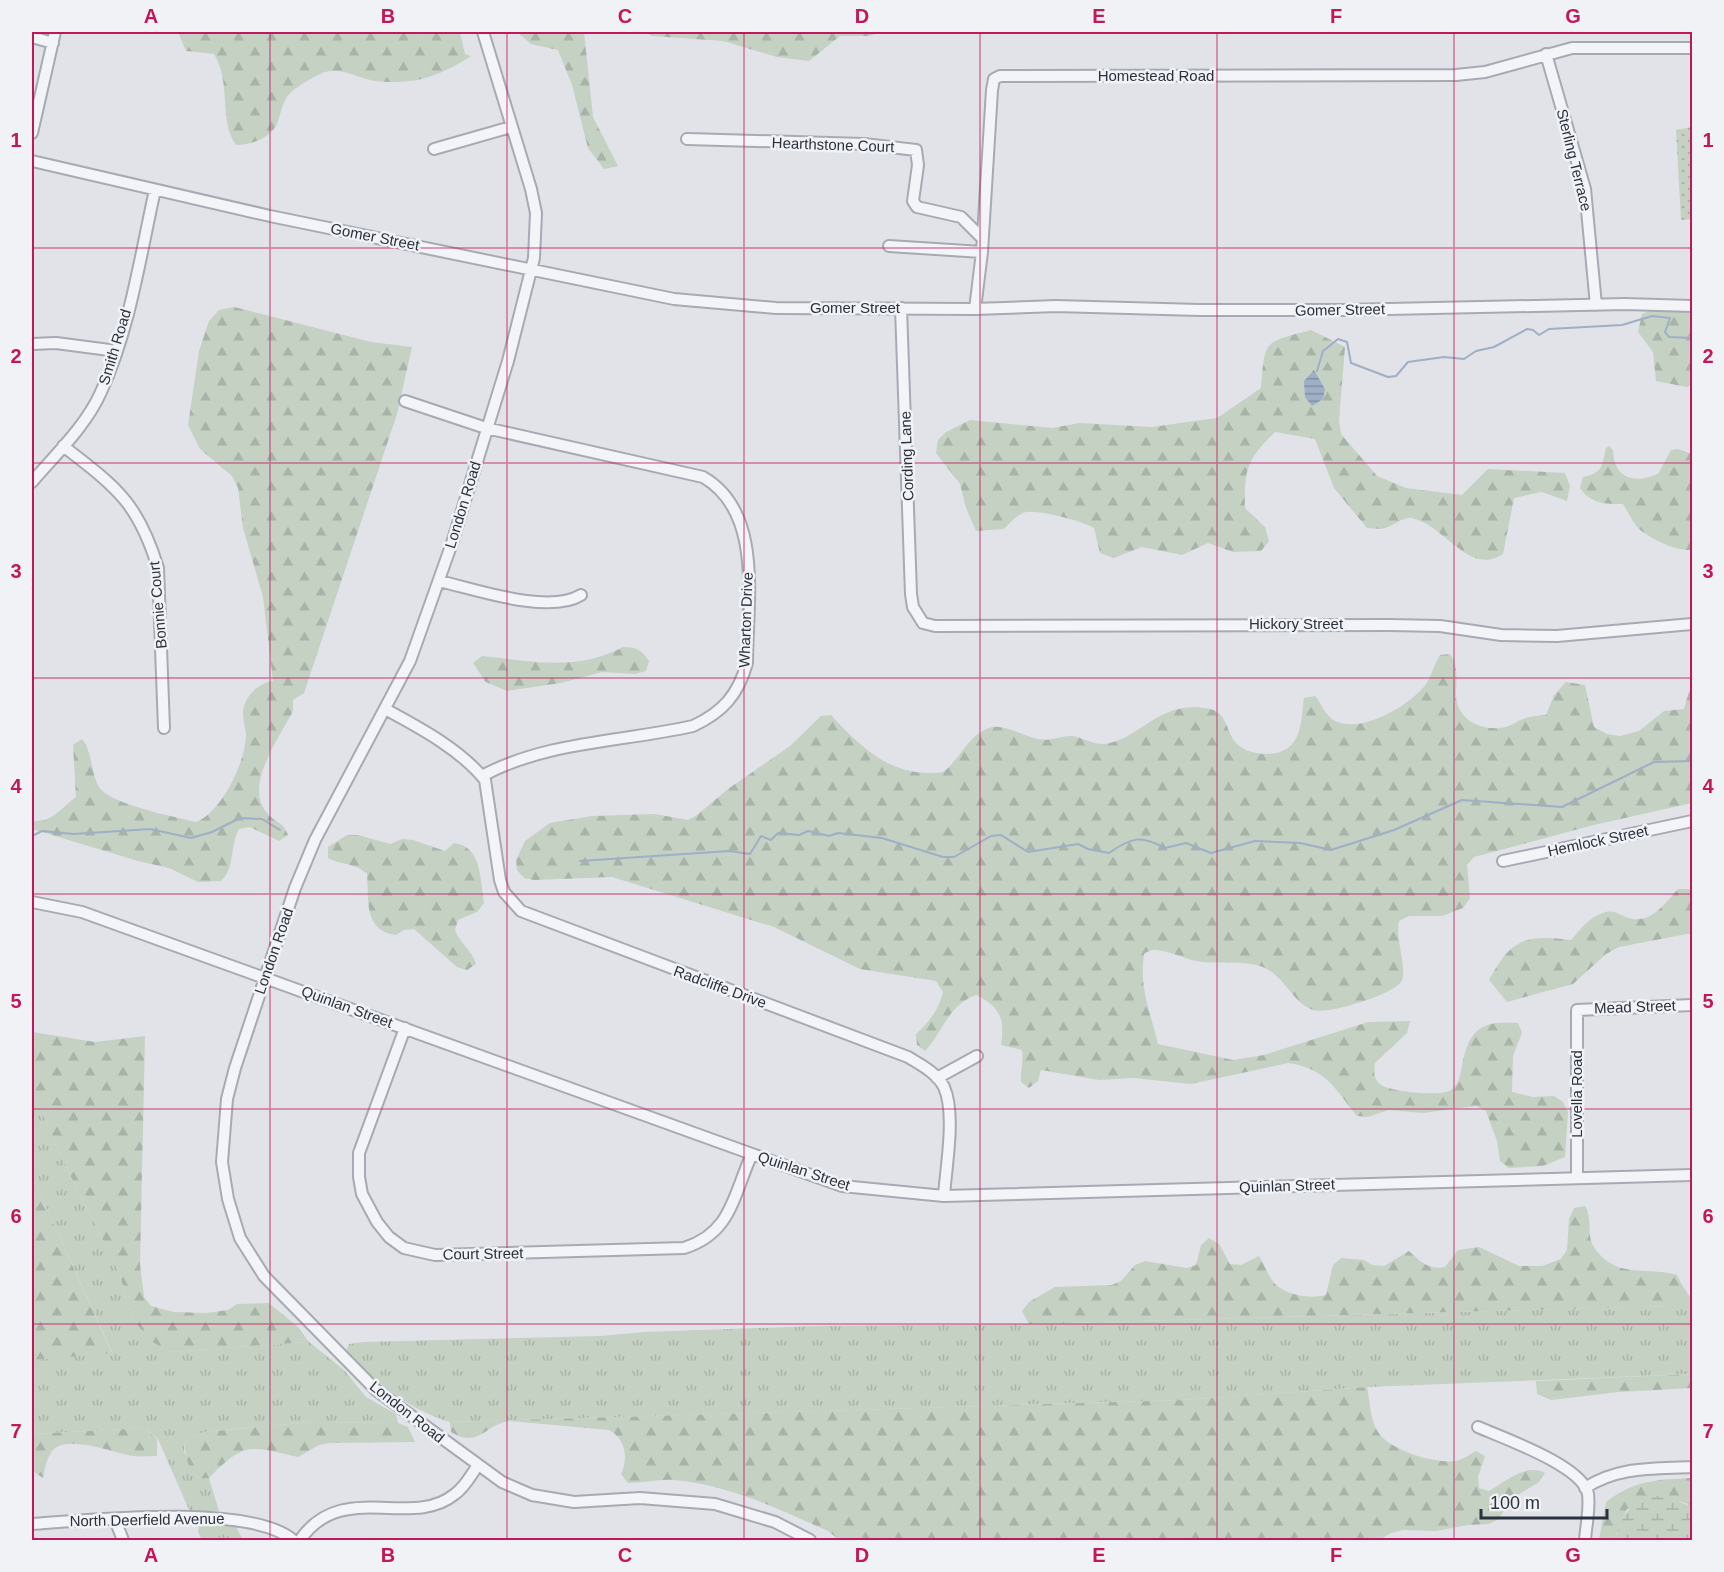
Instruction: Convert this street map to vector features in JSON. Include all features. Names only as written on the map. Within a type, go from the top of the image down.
[{"type":"street","name":"London Road","points":[[483,32],[531,189],[536,213],[531,268],[508,361],[439,581],[410,661],[315,840],[265,976],[235,1068],[224,1126],[222,1162],[228,1199],[240,1238],[264,1276],[376,1390],[515,1490],[573,1502],[640,1498],[716,1504],[775,1522],[810,1540]]},
{"type":"street","points":[[32,37],[54,37],[32,133]]},
{"type":"street","points":[[1545,54],[1572,48],[1611,46],[1649,49],[1692,48]]},
{"type":"street","name":"Homestead Road","points":[[975,309],[982,252],[992,90],[994,80],[1000,76],[1456,75],[1485,72],[1545,54]]},
{"type":"street","name":"Sterling Terrace","points":[[1545,54],[1585,189],[1596,305]]},
{"type":"street","points":[[434,149],[511,127]]},
{"type":"street","name":"Hearthstone Court","points":[[687,139],[864,144],[916,150],[918,165],[913,201],[917,207],[961,217],[982,238]]},
{"type":"street","name":"Gomer Street","points":[[32,161],[270,216],[688,301],[776,308],[975,309],[1056,306],[1199,310],[1343,310],[1596,305],[1692,306]]},
{"type":"street","name":"Smith Road","points":[[32,483],[63,446],[100,394],[117,351],[155,190]]},
{"type":"street","points":[[889,246],[982,252]]},
{"type":"street","name":"Cording Lane","points":[[901,308],[912,603]]},
{"type":"street","points":[[32,344],[73,345],[117,351]]},
{"type":"street","name":"Wharton Drive","points":[[405,401],[486,428],[682,471],[717,485],[737,511],[745,532],[747,663],[742,681],[728,704],[709,719],[693,726],[553,749],[506,764],[482,776]]},
{"type":"street","name":"Bonnie Court","points":[[63,446],[122,495],[143,525],[151,545],[158,568],[164,728]]},
{"type":"street","points":[[439,581],[541,602],[563,603],[581,595]]},
{"type":"street","name":"Hickory Street","points":[[912,603],[920,621],[935,626],[1349,624],[1440,627],[1501,635],[1557,636],[1692,624]]},
{"type":"street","points":[[385,709],[429,733],[482,776]]},
{"type":"street","name":"Radcliffe Drive","points":[[482,776],[489,799],[492,841],[500,880],[504,892],[521,911],[908,1057],[937,1078]]},
{"type":"street","name":"Hemlock Street","points":[[1503,861],[1692,821]]},
{"type":"street","name":"Quinlan Street","points":[[32,902],[82,912],[265,976],[842,1186],[944,1196],[1692,1175]]},
{"type":"street","name":"Mead Street","points":[[1577,1010],[1692,1005]]},
{"type":"street","name":"Lovella Road","points":[[1577,1010],[1577,1178]]},
{"type":"street","name":"Court Street","points":[[405,1028],[359,1153],[362,1194],[377,1222],[404,1248],[435,1255],[684,1248],[699,1243],[723,1224],[752,1154]]},
{"type":"street","points":[[944,1196],[948,1111],[944,1088],[937,1078],[977,1056]]},
{"type":"street","points":[[1479,1427],[1567,1468],[1588,1492],[1585,1540]]},
{"type":"street","points":[[300,1540],[320,1519],[338,1510],[426,1506],[445,1500],[466,1483],[478,1465]]},
{"type":"street","points":[[1585,1488],[1600,1478],[1623,1470],[1692,1467]]},
{"type":"street","name":"North Deerfield Avenue","points":[[32,1524],[235,1518],[259,1524],[293,1540]]},
{"type":"street","points":[[116,1520],[123,1540]]},
{"type":"green space","points":[[178,32],[460,32],[465,54],[471,56],[437,74],[402,82],[375,81],[340,71],[325,72],[291,92],[273,131],[264,138],[236,145],[228,124],[222,77],[214,54],[186,51]]},
{"type":"green space","points":[[517,32],[584,32],[593,117],[618,166],[604,169],[588,148],[572,85],[558,50],[531,44]]},
{"type":"green space","points":[[645,32],[881,32],[869,36],[840,36],[809,61],[777,57],[723,41],[652,36]]},
{"type":"green space","points":[[1692,127],[1692,219],[1681,220],[1676,130]]},
{"type":"green space","points":[[234,307],[371,342],[412,347],[397,414],[304,693],[293,700],[293,711],[261,775],[259,789],[261,802],[267,813],[284,827],[288,835],[279,841],[250,827],[239,829],[226,875],[221,881],[198,882],[169,868],[32,829],[32,821],[45,820],[76,797],[73,745],[82,739],[88,750],[96,781],[105,793],[144,809],[196,822],[215,808],[237,771],[245,745],[243,713],[248,697],[255,689],[273,681],[263,597],[243,528],[238,488],[232,476],[200,449],[188,425],[199,351],[209,321],[219,310]]},
{"type":"green space","points":[[1658,308],[1692,313],[1692,384],[1687,387],[1656,381],[1653,352],[1638,332],[1642,314]]},
{"type":"green space","points":[[1311,330],[1345,347],[1339,420],[1341,434],[1377,476],[1406,488],[1462,495],[1488,469],[1565,473],[1570,486],[1567,501],[1542,492],[1514,498],[1503,554],[1490,559],[1479,559],[1467,554],[1435,529],[1411,518],[1381,529],[1367,528],[1334,488],[1315,439],[1275,432],[1253,458],[1245,484],[1245,508],[1265,527],[1269,541],[1261,551],[1233,552],[1208,543],[1182,555],[1142,547],[1114,558],[1100,553],[1094,528],[1051,514],[1027,512],[1017,516],[1004,529],[976,531],[966,508],[960,484],[936,453],[938,440],[946,432],[970,420],[1052,428],[1080,423],[1152,427],[1217,418],[1261,388],[1266,352],[1275,341]]},
{"type":"green space","points":[[1609,446],[1613,450],[1614,460],[1621,473],[1627,477],[1641,479],[1658,474],[1671,450],[1678,449],[1692,454],[1692,550],[1671,547],[1657,541],[1639,529],[1623,504],[1594,500],[1580,488],[1583,477],[1598,471],[1606,448]]},
{"type":"green space","points":[[623,647],[638,650],[644,654],[649,661],[646,671],[635,674],[602,672],[561,683],[507,691],[486,682],[483,680],[485,681],[473,663],[482,656],[536,662],[571,662],[588,660]]},
{"type":"green space","points":[[1450,654],[1456,668],[1457,703],[1461,711],[1472,722],[1488,728],[1506,727],[1526,718],[1546,715],[1554,695],[1566,682],[1585,685],[1594,727],[1607,734],[1620,736],[1639,731],[1664,711],[1684,709],[1689,691],[1692,689],[1692,803],[1594,825],[1474,857],[1467,865],[1470,898],[1463,908],[1442,916],[1409,916],[1399,921],[1402,980],[1388,991],[1361,1002],[1321,1011],[1313,1010],[1299,1001],[1278,977],[1265,968],[1240,963],[1196,961],[1154,950],[1144,954],[1144,989],[1158,1044],[1233,1060],[1264,1055],[1368,1022],[1410,1021],[1407,1033],[1375,1063],[1374,1075],[1376,1080],[1385,1087],[1416,1093],[1438,1093],[1451,1090],[1459,1079],[1468,1043],[1473,1035],[1495,1023],[1518,1023],[1522,1033],[1513,1056],[1512,1092],[1533,1097],[1554,1096],[1563,1102],[1568,1112],[1565,1157],[1543,1166],[1509,1168],[1500,1161],[1497,1141],[1486,1111],[1476,1106],[1422,1113],[1389,1110],[1368,1117],[1357,1116],[1336,1089],[1321,1075],[1288,1063],[1191,1084],[1133,1078],[1099,1080],[1041,1070],[1038,1081],[1029,1088],[1021,1082],[1022,1050],[1001,1045],[1002,1028],[999,1015],[991,1004],[976,995],[967,999],[952,1012],[925,1051],[917,1045],[916,1034],[933,1015],[939,1004],[943,992],[936,981],[860,969],[774,927],[612,877],[534,880],[524,878],[517,870],[516,860],[525,841],[550,823],[592,816],[655,814],[688,820],[790,746],[821,716],[831,715],[867,750],[880,759],[909,771],[925,773],[943,772],[975,736],[989,728],[1007,728],[1042,740],[1073,736],[1104,744],[1129,735],[1164,714],[1192,707],[1216,711],[1224,719],[1237,744],[1252,752],[1269,754],[1288,748],[1297,737],[1304,698],[1315,696],[1326,713],[1335,721],[1345,724],[1369,722],[1392,712],[1412,698],[1427,682],[1440,655]]},
{"type":"green space","points":[[347,835],[358,835],[390,844],[402,839],[413,840],[445,851],[454,843],[470,850],[478,866],[484,903],[477,912],[458,920],[455,930],[476,964],[467,970],[457,967],[414,929],[404,930],[396,935],[378,927],[373,921],[368,903],[367,874],[363,870],[328,858],[328,847]]},
{"type":"green space","points":[[1678,889],[1692,889],[1692,933],[1619,947],[1606,954],[1573,984],[1507,1002],[1489,980],[1505,956],[1521,942],[1542,938],[1571,940],[1589,921],[1608,912],[1615,912],[1633,919],[1647,917],[1659,910]]},
{"type":"green space","points":[[32,1032],[95,1042],[145,1036],[140,1264],[144,1297],[151,1306],[174,1312],[206,1313],[228,1310],[237,1304],[269,1303],[298,1327],[309,1342],[169,1352],[151,1341],[130,1316],[120,1274],[59,1153],[32,1089]]},
{"type":"green space","points":[[32,1089],[59,1153],[120,1274],[130,1316],[169,1352],[309,1342],[344,1370],[366,1397],[396,1414],[398,1423],[310,1422],[204,1432],[185,1441],[184,1452],[198,1479],[209,1478],[219,1511],[190,1512],[158,1439],[145,1428],[32,1434],[32,1360],[112,1352],[32,1176]]},
{"type":"green space","points":[[32,1176],[112,1353],[32,1360]]},
{"type":"green space","points":[[1585,1206],[1589,1216],[1592,1242],[1602,1257],[1622,1268],[1677,1275],[1682,1285],[1672,1306],[1029,1324],[1022,1311],[1029,1302],[1055,1287],[1112,1285],[1121,1281],[1135,1265],[1145,1261],[1187,1268],[1196,1265],[1201,1245],[1209,1238],[1219,1244],[1230,1264],[1241,1265],[1259,1256],[1276,1285],[1287,1292],[1307,1296],[1326,1295],[1333,1265],[1341,1258],[1364,1260],[1372,1265],[1384,1266],[1409,1251],[1425,1264],[1439,1268],[1445,1267],[1458,1250],[1479,1247],[1519,1266],[1542,1266],[1561,1259],[1567,1250],[1569,1219],[1574,1208]]},
{"type":"green space","points":[[1682,1285],[1692,1300],[1692,1374],[1367,1387],[1183,1400],[450,1422],[420,1410],[393,1394],[346,1351],[349,1344],[364,1342],[601,1336],[644,1332],[818,1326],[1029,1324],[1671,1306]]},
{"type":"green space","points":[[1692,1374],[1692,1388],[1619,1392],[1551,1400],[1537,1394],[1536,1381]]},
{"type":"green space","points":[[1367,1387],[1375,1427],[1392,1445],[1436,1460],[1458,1460],[1476,1451],[1485,1456],[1478,1477],[1479,1488],[1489,1491],[1509,1478],[1531,1470],[1545,1473],[1539,1482],[1510,1500],[1499,1519],[1489,1524],[1436,1531],[1403,1530],[1391,1533],[1380,1540],[839,1540],[828,1531],[791,1514],[715,1487],[674,1480],[628,1483],[621,1474],[625,1462],[622,1443],[609,1430],[510,1421],[469,1438],[451,1432],[450,1422],[1183,1400]]},
{"type":"green space","points":[[311,1422],[398,1423],[408,1427],[415,1442],[330,1443],[319,1445],[298,1457],[268,1450],[249,1450],[240,1452],[231,1458],[209,1478],[198,1479],[187,1462],[185,1441],[204,1432]]},
{"type":"green space","points":[[145,1428],[157,1439],[157,1456],[133,1456],[83,1444],[63,1445],[55,1448],[50,1454],[43,1478],[34,1472],[32,1434]]},
{"type":"green space","points":[[1692,1478],[1692,1506],[1682,1502],[1627,1509],[1615,1537],[1619,1540],[1599,1540],[1606,1502],[1617,1494],[1647,1482]]},
{"type":"green space","points":[[1654,1495],[1692,1506],[1692,1540],[1619,1540],[1615,1538],[1628,1510],[1639,1501]]},
{"type":"green space","points":[[227,1521],[235,1525],[243,1540],[202,1540],[198,1532],[199,1524]]},
{"type":"water","points":[[1314,370],[1325,389],[1323,399],[1312,406],[1305,397],[1304,381]]},
{"type":"waterway","points":[[1317,371],[1323,351],[1338,339],[1347,342],[1351,363],[1388,377],[1396,376],[1408,362],[1444,357],[1464,359],[1476,351],[1494,347],[1527,329],[1539,335],[1549,329],[1622,325],[1652,316],[1670,318],[1665,332],[1669,337],[1692,338]]},
{"type":"waterway","points":[[580,861],[729,851],[750,854],[761,836],[771,840],[778,833],[799,835],[808,831],[829,836],[838,833],[882,838],[943,857],[954,857],[991,836],[1001,835],[1028,852],[1078,844],[1088,849],[1109,853],[1130,841],[1137,840],[1149,841],[1165,848],[1186,843],[1211,853],[1255,841],[1300,843],[1331,850],[1394,830],[1462,800],[1562,807],[1654,762],[1692,761]]},
{"type":"waterway","points":[[32,836],[42,831],[74,834],[150,829],[191,838],[212,832],[240,818],[262,819],[280,830]]}]
